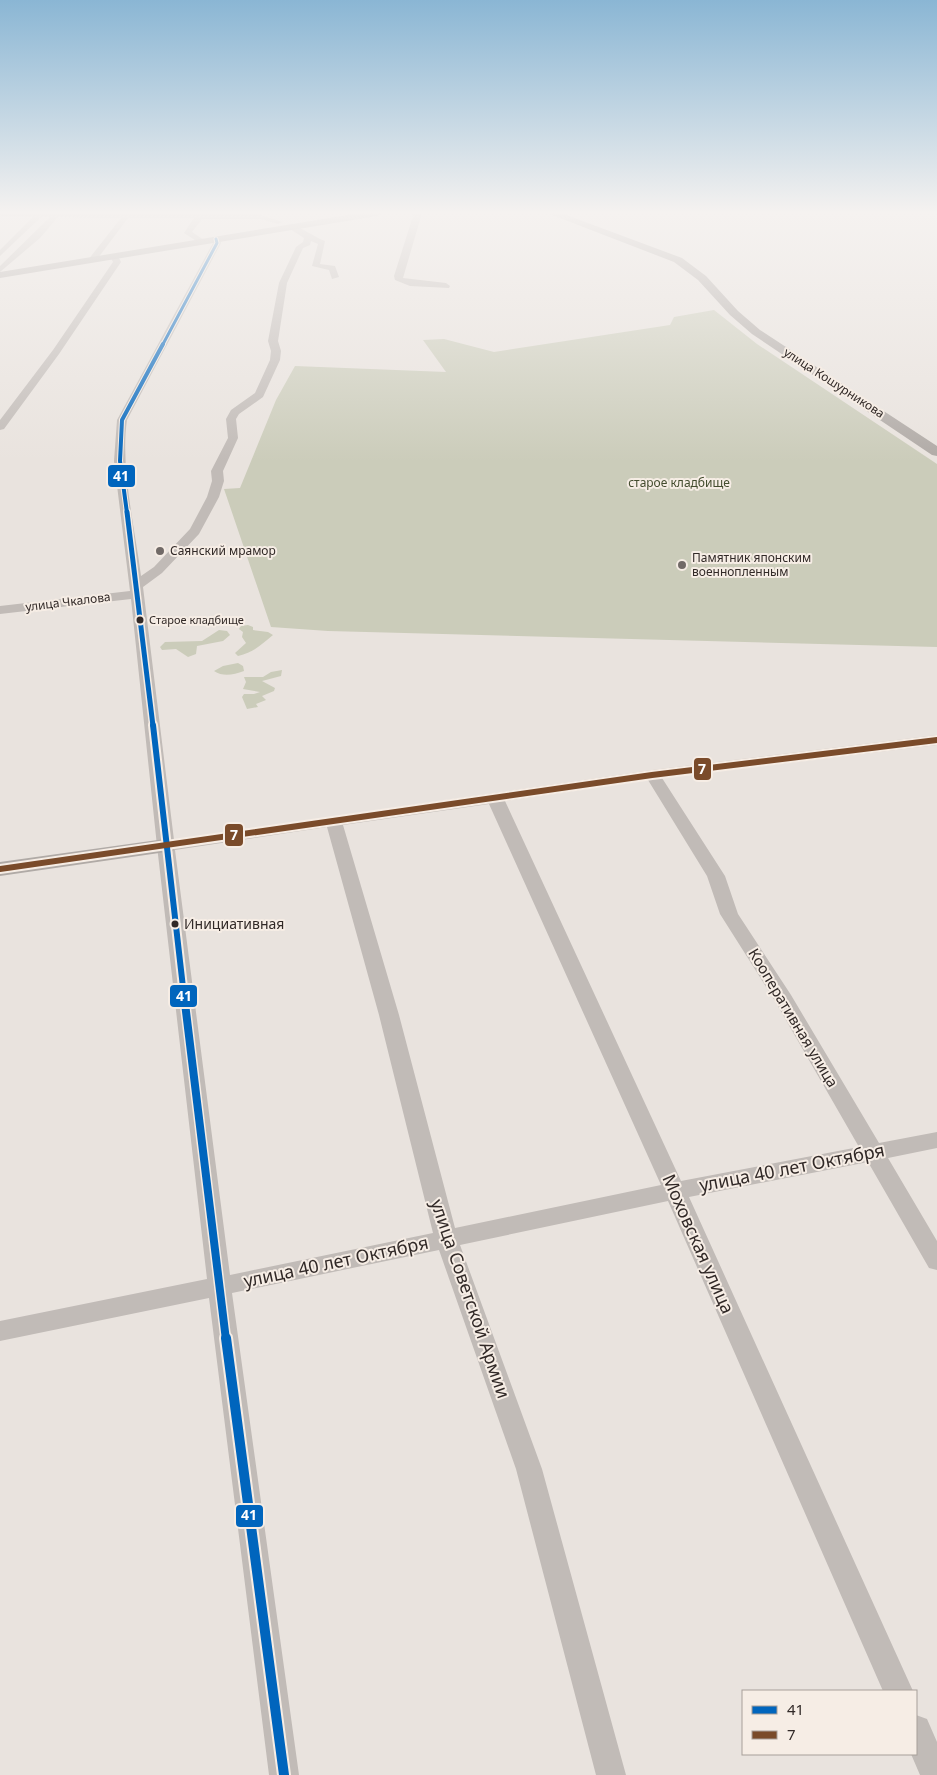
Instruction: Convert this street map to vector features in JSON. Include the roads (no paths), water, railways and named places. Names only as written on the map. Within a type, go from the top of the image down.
[{"type":"main road","name":"улица Кошурникова","points":[[718,296],[734,314],[756,332],[937,452]]},
{"type":"main road","points":[[0,869],[165,846]]},
{"type":"street","points":[[0,428],[4,418],[56,352],[94,296]]},
{"type":"street","points":[[189,296],[122,420],[119,433],[122,475],[165,846],[219,1287],[284,1775]]},
{"type":"street","points":[[136,590],[196,531],[213,497],[218,481],[216,471],[233,438],[230,419],[235,412],[259,395],[274,360],[276,351],[273,341],[280,296]]},
{"type":"street","name":"улица Чкалова","points":[[0,610],[136,590]]},
{"type":"street","points":[[165,846],[652,775],[937,740]]},
{"type":"street","name":"Кооперативная улица","points":[[652,775],[716,876],[729,914],[784,1000],[937,1261]]},
{"type":"street","name":"Моховская улица","points":[[495,798],[675,1190],[898,1690]]},
{"type":"street","name":"улица Советской Армии","points":[[334,822],[389,1015],[446,1238],[529,1469],[611,1775]]},
{"type":"street","name":"улица 40 лет Октября","points":[[0,1331],[219,1287],[675,1190],[937,1140]]},
{"type":"street","points":[[917,1732],[936,1775]]},
{"type":"place","name":"Саянский мрамор","points":[[160,551]]},
{"type":"place","name":"Памятник японским военнопленным","points":[[682,565]]},
{"type":"place","name":"Старое кладбище","points":[[140,620]]},
{"type":"place","name":"Инициативная","points":[[175,924]]},
{"type":"park label","name":"старое кладбище","points":[[679,483]]}]
